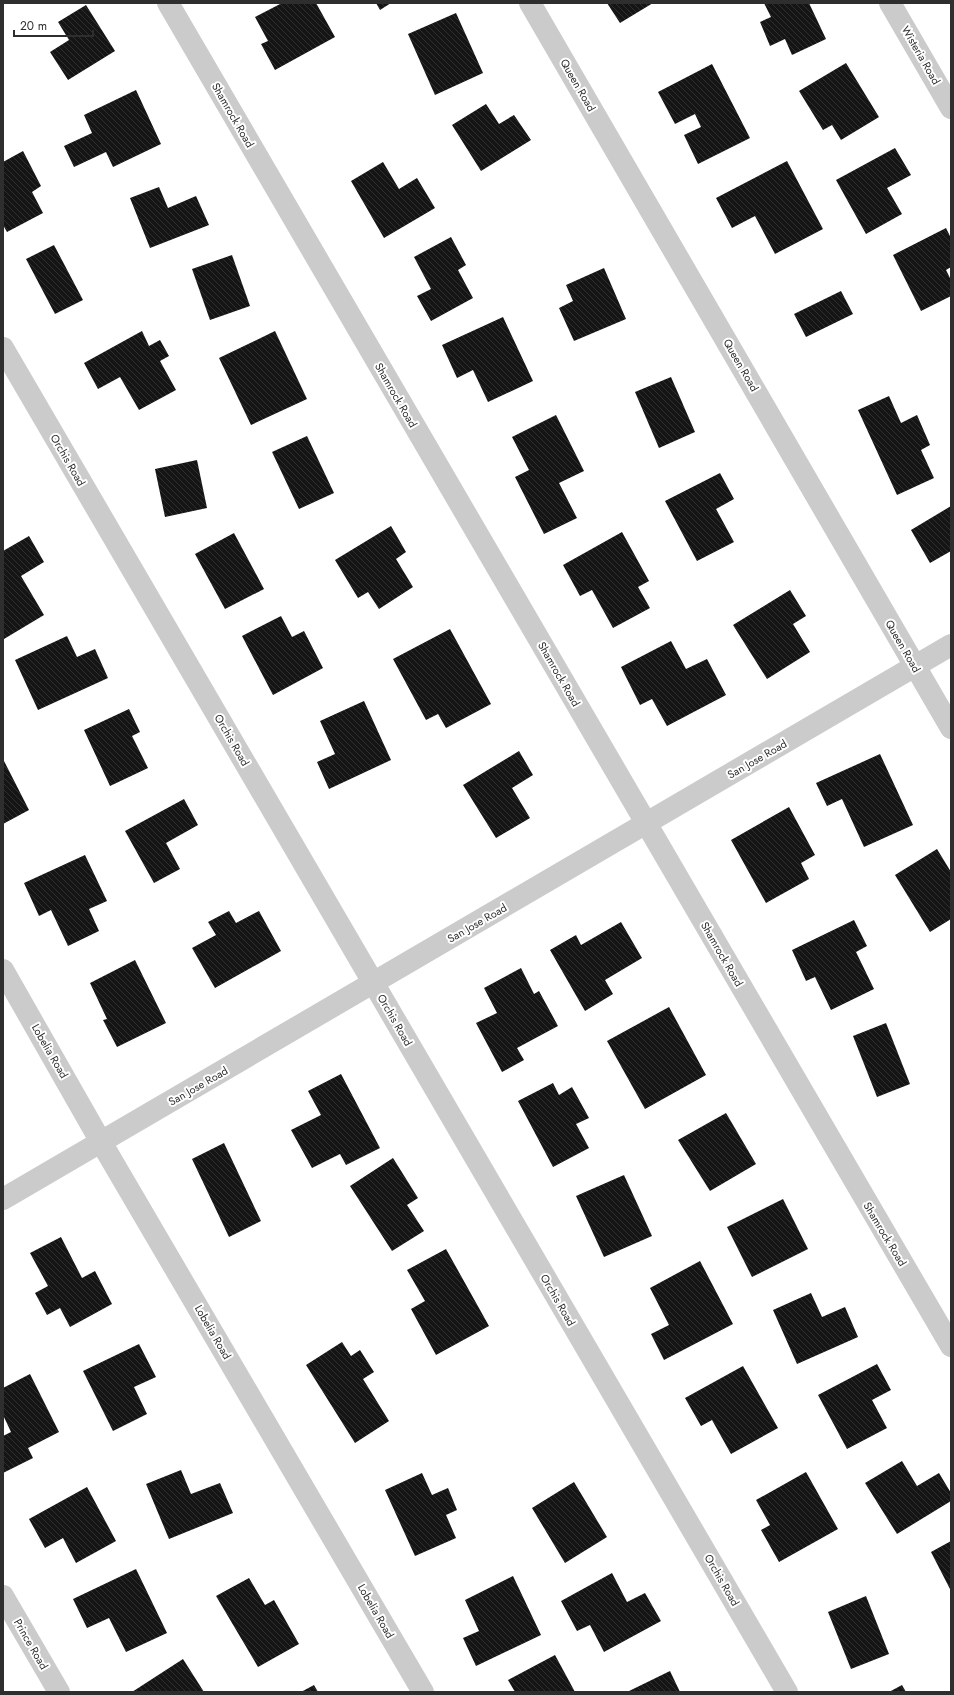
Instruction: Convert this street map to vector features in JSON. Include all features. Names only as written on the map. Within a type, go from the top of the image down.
[{"type":"street","name":"Shamrock Road","points":[[168,3],[951,1346]]},
{"type":"street","name":"Queen Road","points":[[530,3],[951,728]]},
{"type":"street","name":"Wisteria Road","points":[[890,3],[951,108]]},
{"type":"street","name":"Orchis Road","points":[[3,348],[787,1692]]},
{"type":"street","name":"San Jose Road","points":[[3,1199],[951,645]]},
{"type":"street","name":"Lobelia Road","points":[[3,970],[423,1692]]},
{"type":"street","name":"Prince Road","points":[[3,1596],[59,1692]]},
{"type":"building","points":[[282,3],[316,3],[335,37],[275,70],[261,44],[268,41],[255,17]]},
{"type":"building","points":[[376,3],[391,3],[380,10]]},
{"type":"building","points":[[607,3],[653,3],[620,23]]},
{"type":"building","points":[[764,3],[809,3],[826,39],[792,55],[785,39],[770,46],[760,22],[771,17]]},
{"type":"building","points":[[86,5],[115,51],[68,80],[50,52],[69,40],[58,22]]},
{"type":"building","points":[[456,13],[483,73],[435,95],[408,34]]},
{"type":"building","points":[[846,63],[879,117],[841,140],[832,125],[823,130],[799,91]]},
{"type":"building","points":[[712,64],[750,138],[698,164],[684,135],[701,127],[695,114],[675,124],[658,92]]},
{"type":"building","points":[[136,90],[161,144],[113,167],[106,152],[74,167],[64,146],[92,133],[84,115]]},
{"type":"building","points":[[486,104],[499,124],[514,115],[531,140],[481,171],[452,125]]},
{"type":"building","points":[[895,148],[911,175],[887,188],[902,214],[866,234],[836,180]]},
{"type":"building","points":[[23,151],[41,186],[32,192],[43,213],[7,232],[3,225],[3,162]]},
{"type":"building","points":[[787,161],[823,229],[775,254],[755,216],[732,228],[716,198]]},
{"type":"building","points":[[383,162],[399,189],[417,178],[435,208],[384,238],[351,181]]},
{"type":"building","points":[[159,187],[168,208],[196,196],[209,225],[150,248],[130,198]]},
{"type":"building","points":[[946,228],[951,238],[951,267],[946,270],[951,280],[951,296],[921,311],[893,255]]},
{"type":"building","points":[[451,237],[466,265],[458,270],[473,298],[431,321],[417,296],[431,289],[414,257]]},
{"type":"building","points":[[54,245],[83,300],[55,314],[26,259]]},
{"type":"building","points":[[232,255],[250,306],[210,320],[192,269]]},
{"type":"building","points":[[604,268],[626,319],[574,341],[559,308],[573,301],[566,285]]},
{"type":"building","points":[[841,291],[853,314],[806,337],[794,314]]},
{"type":"building","points":[[503,317],[533,381],[488,402],[473,370],[457,378],[442,345]]},
{"type":"building","points":[[142,331],[149,346],[160,340],[169,356],[160,361],[176,390],[139,410],[120,377],[98,389],[84,363]]},
{"type":"building","points":[[275,331],[307,399],[251,425],[219,358]]},
{"type":"building","points":[[671,377],[695,432],[659,448],[635,392]]},
{"type":"building","points":[[889,396],[901,423],[917,415],[930,445],[921,450],[934,478],[897,495],[858,410]]},
{"type":"building","points":[[556,415],[584,471],[559,483],[577,518],[544,534],[515,477],[529,470],[512,437]]},
{"type":"building","points":[[307,436],[334,493],[299,509],[272,452]]},
{"type":"building","points":[[197,460],[207,508],[165,517],[155,469]]},
{"type":"building","points":[[720,473],[734,499],[716,509],[734,542],[697,561],[665,501]]},
{"type":"building","points":[[951,506],[951,551],[930,563],[911,530]]},
{"type":"building","points":[[391,526],[406,552],[396,559],[413,587],[379,609],[368,592],[358,598],[335,560]]},
{"type":"building","points":[[622,532],[649,581],[638,587],[650,608],[613,628],[592,590],[580,596],[563,565]]},
{"type":"building","points":[[234,533],[264,589],[225,609],[195,554]]},
{"type":"building","points":[[29,536],[44,562],[21,576],[44,615],[4,639],[3,551]]},
{"type":"building","points":[[790,590],[806,616],[793,624],[810,652],[767,679],[733,625]]},
{"type":"building","points":[[281,616],[292,637],[304,631],[323,668],[273,695],[242,636]]},
{"type":"building","points":[[450,629],[491,704],[446,728],[438,714],[426,720],[393,659]]},
{"type":"building","points":[[67,636],[77,657],[95,649],[108,678],[38,710],[15,660]]},
{"type":"building","points":[[671,641],[686,669],[707,659],[726,695],[667,726],[652,699],[640,705],[621,667]]},
{"type":"building","points":[[364,701],[391,760],[329,789],[317,762],[335,754],[320,721]]},
{"type":"building","points":[[129,709],[140,732],[132,736],[148,768],[110,786],[84,730]]},
{"type":"building","points":[[519,751],[533,775],[512,788],[530,818],[496,838],[463,785]]},
{"type":"building","points":[[880,754],[913,825],[864,847],[842,799],[827,806],[816,783]]},
{"type":"building","points":[[3,759],[29,810],[3,824]]},
{"type":"building","points":[[184,799],[198,825],[166,843],[180,869],[154,883],[125,831]]},
{"type":"building","points":[[789,807],[815,855],[801,863],[809,879],[766,903],[731,840]]},
{"type":"building","points":[[937,849],[951,872],[951,919],[930,932],[895,875]]},
{"type":"building","points":[[85,855],[107,901],[89,909],[99,931],[68,946],[51,910],[39,916],[24,883]]},
{"type":"building","points":[[229,911],[236,923],[259,911],[281,951],[215,988],[192,948],[216,935],[208,922]]},
{"type":"building","points":[[854,920],[867,946],[856,952],[874,989],[831,1010],[815,977],[806,981],[792,950]]},
{"type":"building","points":[[621,922],[642,958],[605,980],[613,994],[585,1011],[550,950],[576,935],[581,945]]},
{"type":"building","points":[[135,960],[166,1023],[117,1047],[103,1020],[107,1019],[90,983]]},
{"type":"building","points":[[521,968],[534,994],[539,991],[558,1026],[517,1048],[524,1060],[502,1072],[476,1023],[497,1013],[484,988]]},
{"type":"building","points":[[669,1007],[706,1075],[645,1109],[607,1041]]},
{"type":"building","points":[[886,1023],[910,1084],[877,1097],[853,1036]]},
{"type":"building","points":[[341,1074],[380,1148],[346,1165],[340,1154],[312,1168],[291,1130],[321,1115],[308,1091]]},
{"type":"building","points":[[553,1083],[559,1095],[572,1087],[589,1118],[576,1124],[589,1148],[553,1167],[518,1101]]},
{"type":"building","points":[[726,1113],[756,1164],[710,1191],[678,1140]]},
{"type":"building","points":[[224,1143],[261,1221],[229,1237],[192,1159]]},
{"type":"building","points":[[393,1158],[418,1198],[407,1205],[424,1231],[392,1251],[350,1186]]},
{"type":"building","points":[[624,1175],[652,1236],[604,1257],[576,1196]]},
{"type":"building","points":[[783,1199],[808,1249],[752,1277],[727,1227]]},
{"type":"building","points":[[61,1237],[82,1278],[95,1271],[112,1304],[70,1327],[60,1308],[47,1315],[35,1293],[48,1286],[30,1253]]},
{"type":"building","points":[[446,1249],[489,1326],[436,1355],[411,1309],[425,1301],[407,1270]]},
{"type":"building","points":[[700,1261],[733,1324],[664,1360],[651,1334],[669,1325],[650,1288]]},
{"type":"building","points":[[811,1293],[822,1317],[845,1307],[858,1337],[797,1364],[773,1310]]},
{"type":"building","points":[[342,1342],[351,1356],[360,1350],[374,1372],[363,1379],[389,1421],[355,1443],[306,1365]]},
{"type":"building","points":[[139,1344],[156,1377],[134,1387],[147,1414],[113,1431],[83,1371]]},
{"type":"building","points":[[877,1364],[891,1390],[872,1400],[887,1428],[847,1449],[818,1395]]},
{"type":"building","points":[[743,1366],[778,1428],[731,1454],[712,1420],[701,1426],[685,1398]]},
{"type":"building","points":[[30,1374],[59,1432],[28,1448],[33,1458],[3,1473],[3,1436],[11,1432],[3,1415],[3,1388]]},
{"type":"building","points":[[902,1461],[917,1486],[939,1473],[951,1493],[951,1501],[897,1534],[865,1483]]},
{"type":"building","points":[[181,1470],[191,1494],[220,1483],[233,1513],[169,1539],[146,1484]]},
{"type":"building","points":[[806,1472],[838,1529],[779,1562],[761,1530],[770,1525],[756,1500]]},
{"type":"building","points":[[422,1473],[432,1495],[448,1488],[457,1510],[446,1515],[456,1538],[415,1556],[385,1490]]},
{"type":"building","points":[[574,1482],[607,1537],[565,1563],[532,1508]]},
{"type":"building","points":[[87,1487],[116,1541],[76,1563],[63,1538],[45,1548],[29,1519]]},
{"type":"building","points":[[951,1541],[951,1591],[931,1552]]},
{"type":"building","points":[[136,1569],[167,1633],[126,1652],[109,1618],[87,1628],[73,1599]]},
{"type":"building","points":[[612,1573],[627,1602],[645,1593],[661,1621],[604,1652],[590,1625],[577,1631],[561,1601]]},
{"type":"building","points":[[513,1576],[541,1635],[476,1666],[463,1638],[479,1631],[465,1600]]},
{"type":"building","points":[[249,1578],[265,1605],[274,1600],[299,1644],[258,1667],[216,1596]]},
{"type":"building","points":[[866,1596],[889,1654],[851,1669],[828,1612]]},
{"type":"building","points":[[555,1655],[575,1692],[515,1692],[508,1680]]},
{"type":"building","points":[[183,1659],[204,1692],[132,1692]]},
{"type":"building","points":[[670,1671],[680,1692],[627,1692]]},
{"type":"building","points":[[314,1685],[318,1692],[301,1692]]},
{"type":"building","points":[[902,1685],[906,1692],[889,1692]]}]
